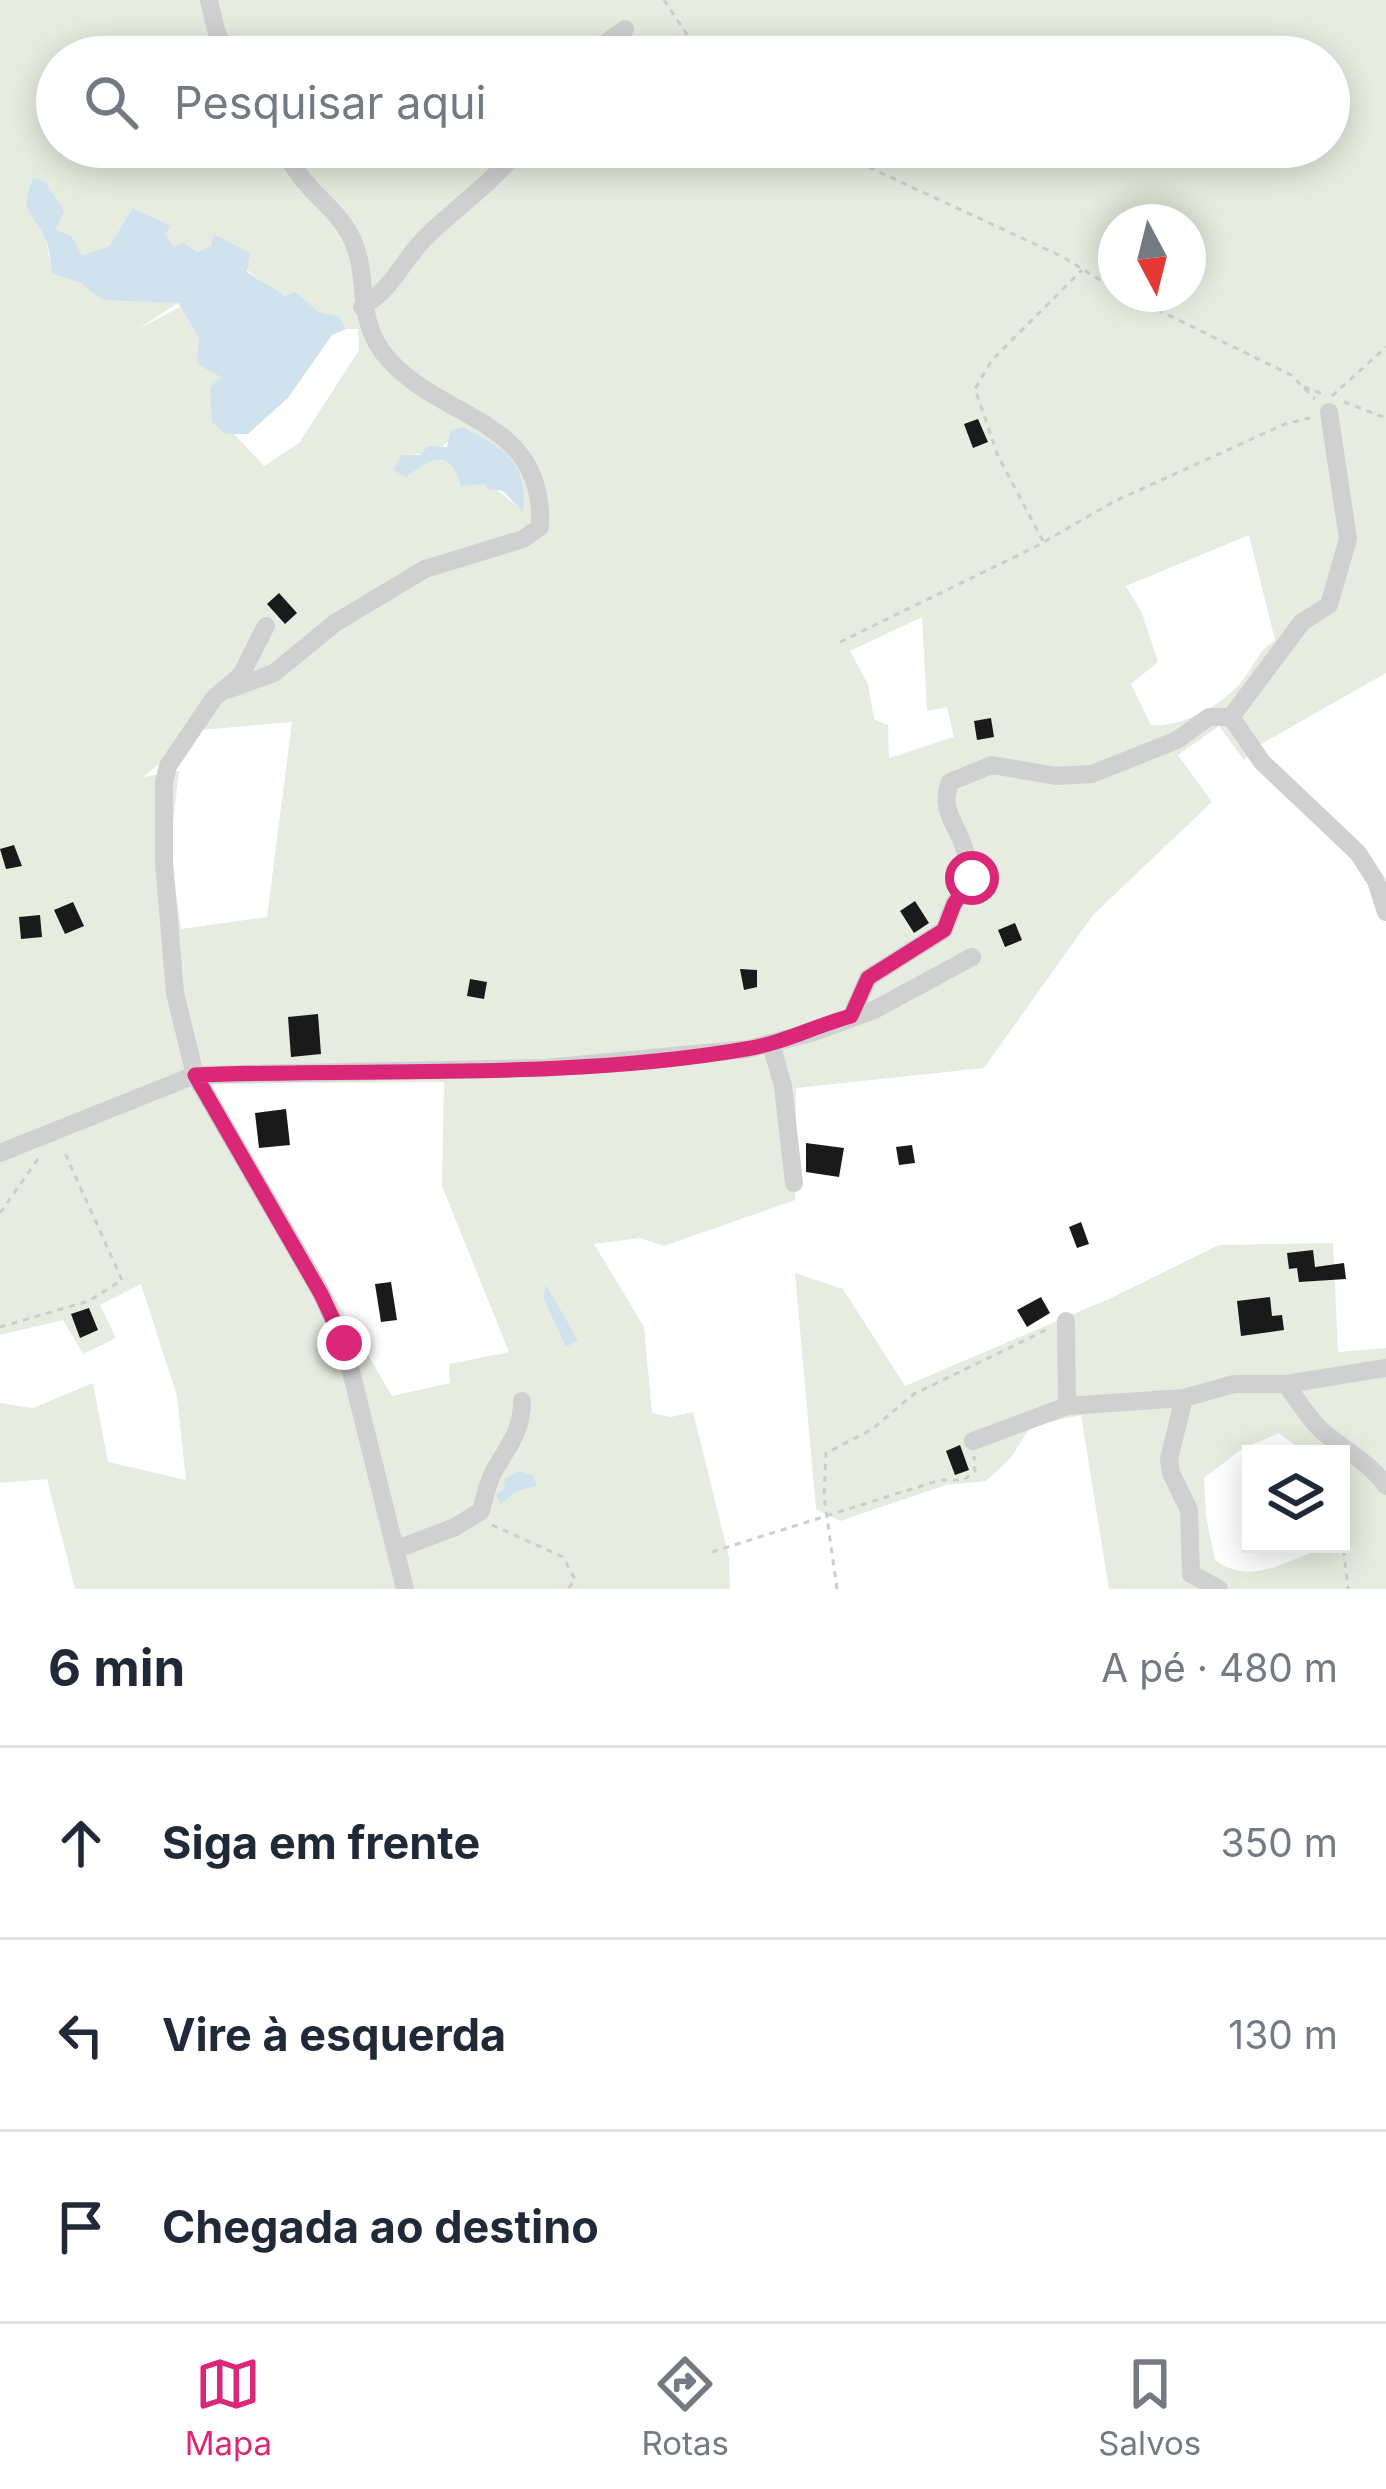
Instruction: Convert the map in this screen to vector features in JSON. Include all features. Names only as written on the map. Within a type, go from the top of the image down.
[{"type":"street","points":[[209,0],[219,36]]},
{"type":"street","points":[[615,36],[625,29]]},
{"type":"street","points":[[225,690],[274,673],[335,623],[425,569],[523,539],[540,526],[541,506],[530,470],[509,442],[486,421],[436,397],[390,361],[370,335],[351,236],[297,168]]},
{"type":"street","points":[[362,307],[387,290],[428,235],[503,168]]},
{"type":"street","points":[[1231,717],[1302,622],[1329,605],[1348,539],[1330,405]]},
{"type":"street","points":[[266,626],[241,675],[214,698],[176,752],[164,782],[164,862],[176,993],[195,1075],[321,1294],[344,1343],[405,1589]]},
{"type":"street","points":[[851,1016],[868,978],[944,930],[972,878],[963,842],[947,815],[944,797],[950,782],[992,765],[1056,776],[1092,774],[1178,740],[1209,717],[1231,717]]},
{"type":"street","points":[[1231,717],[1262,762],[1358,853],[1376,881],[1386,913]]},
{"type":"street","points":[[0,1153],[195,1075],[545,1068],[771,1044],[874,1010],[972,957]]},
{"type":"street","points":[[771,1044],[783,1086],[794,1183]]},
{"type":"street","points":[[1066,1321],[1067,1406]]},
{"type":"street","points":[[974,1441],[1067,1406],[1184,1398],[1234,1384],[1286,1384],[1386,1368]]},
{"type":"street","points":[[1286,1384],[1317,1426],[1371,1466],[1386,1486]]},
{"type":"street","points":[[1184,1398],[1170,1448],[1171,1473],[1189,1510],[1191,1574],[1219,1589]]},
{"type":"street","points":[[397,1549],[455,1527],[481,1511],[493,1474],[522,1422],[522,1401]]},
{"type":"path","points":[[664,0],[689,36]]},
{"type":"path","points":[[870,168],[1063,257],[1098,279]]},
{"type":"path","points":[[1044,543],[998,456],[975,389],[992,360],[1082,270]]},
{"type":"path","points":[[1162,312],[1291,375],[1330,405]]},
{"type":"path","points":[[841,642],[1044,543],[1115,502],[1330,405],[1386,347]]},
{"type":"path","points":[[0,1214],[55,1131]]},
{"type":"path","points":[[0,1327],[89,1301],[122,1280],[55,1131]]},
{"type":"path","points":[[837,1589],[827,1514],[826,1453],[872,1430],[914,1394],[1066,1321]]},
{"type":"path","points":[[712,1552],[940,1480],[964,1480],[975,1471],[974,1441]]},
{"type":"path","points":[[475,1515],[563,1557],[575,1579],[568,1589]]},
{"type":"path","points":[[1344,1553],[1348,1589]]},
{"type":"shaded area","points":[[0,0],[1386,0],[1386,673],[1261,744],[1244,760],[1219,726],[1178,755],[1212,802],[1093,915],[984,1068],[796,1088],[795,1200],[664,1246],[640,1238],[594,1244],[644,1327],[652,1413],[671,1417],[693,1412],[729,1557],[730,1589],[75,1589],[47,1479],[0,1483],[0,1403],[33,1408],[93,1383],[108,1462],[186,1480],[177,1396],[141,1284],[100,1305],[116,1338],[83,1354],[63,1320],[0,1335]],"holes":[[[133,208],[170,226],[165,234],[174,247],[196,252],[211,246],[213,235],[274,290],[285,296],[295,293],[319,312],[339,316],[346,329],[358,329],[359,350],[299,443],[264,466],[234,434],[226,434],[221,377],[180,307],[138,329],[178,303],[103,299],[82,284],[52,273],[45,235],[82,255],[109,246]],[[463,427],[490,442],[517,468],[523,511],[460,468],[402,455],[443,446]],[[1249,535],[1275,640],[1237,687],[1215,705],[1176,723],[1151,725],[1131,684],[1158,662],[1142,613],[1126,586]],[[922,617],[927,711],[947,707],[954,737],[889,758],[888,725],[874,719],[868,684],[850,651]],[[292,722],[267,917],[181,929],[170,850],[179,771],[143,777],[200,730]],[[444,1082],[442,1186],[509,1352],[449,1364],[450,1383],[392,1396],[210,1084]]]},
{"type":"shaded area","points":[[1333,1243],[1338,1352],[1386,1348],[1386,1589],[1109,1589],[1081,1415],[1031,1426],[1010,1459],[986,1481],[946,1485],[840,1521],[816,1509],[795,1273],[843,1289],[905,1386],[1111,1298],[1219,1245]]},
{"type":"water","points":[[33,178],[45,182],[64,211],[56,230],[71,236],[82,255],[109,246],[133,208],[171,226],[165,234],[174,247],[184,243],[197,252],[211,246],[213,234],[250,253],[247,272],[285,296],[295,292],[319,312],[339,316],[346,329],[332,335],[288,398],[248,434],[226,434],[212,422],[210,387],[221,377],[197,364],[199,339],[178,303],[103,300],[82,284],[52,273],[45,237],[28,207]]},
{"type":"water","points":[[463,427],[511,458],[522,480],[523,512],[503,491],[485,484],[461,486],[446,461],[432,461],[406,477],[393,470],[402,455],[420,455],[428,446],[447,447],[451,430]]},
{"type":"water","points":[[546,1285],[578,1340],[566,1347],[543,1297]]},
{"type":"water","points":[[519,1471],[532,1475],[537,1485],[515,1492],[501,1504],[496,1495],[504,1489],[505,1479]]},
{"type":"building","points":[[978,419],[988,442],[973,448],[964,424]]},
{"type":"building","points":[[279,593],[297,613],[285,624],[267,604]]},
{"type":"building","points":[[991,718],[994,737],[977,740],[974,721]]},
{"type":"building","points":[[14,845],[22,866],[6,869],[0,849]]},
{"type":"building","points":[[915,901],[929,923],[914,933],[900,911]]},
{"type":"building","points":[[73,902],[84,926],[65,934],[54,910]]},
{"type":"building","points":[[40,915],[42,937],[21,939],[19,917]]},
{"type":"building","points":[[1015,923],[1022,940],[1005,947],[998,930]]},
{"type":"building","points":[[740,969],[757,970],[757,987],[744,990]]},
{"type":"building","points":[[470,979],[487,982],[484,999],[467,996]]},
{"type":"building","points":[[318,1014],[321,1054],[291,1057],[288,1017]]},
{"type":"building","points":[[286,1109],[290,1145],[259,1148],[255,1113]]},
{"type":"building","points":[[806,1143],[844,1148],[839,1177],[806,1172]]},
{"type":"building","points":[[912,1145],[915,1163],[899,1165],[896,1147]]},
{"type":"building","points":[[1081,1222],[1089,1244],[1077,1248],[1069,1227]]},
{"type":"building","points":[[1313,1250],[1315,1267],[1344,1263],[1346,1279],[1299,1282],[1297,1268],[1289,1269],[1287,1253]]},
{"type":"building","points":[[391,1282],[397,1320],[381,1322],[375,1284]]},
{"type":"building","points":[[1041,1297],[1050,1313],[1027,1327],[1017,1310]]},
{"type":"building","points":[[1270,1297],[1272,1316],[1282,1315],[1284,1330],[1241,1336],[1237,1301]]},
{"type":"building","points":[[89,1308],[98,1330],[80,1338],[71,1314]]},
{"type":"building","points":[[960,1445],[969,1470],[955,1475],[946,1451]]},
{"type":"route","points":[[344,1343],[321,1294],[195,1075],[545,1068],[771,1044],[851,1016],[868,978],[944,930],[972,878]]}]
